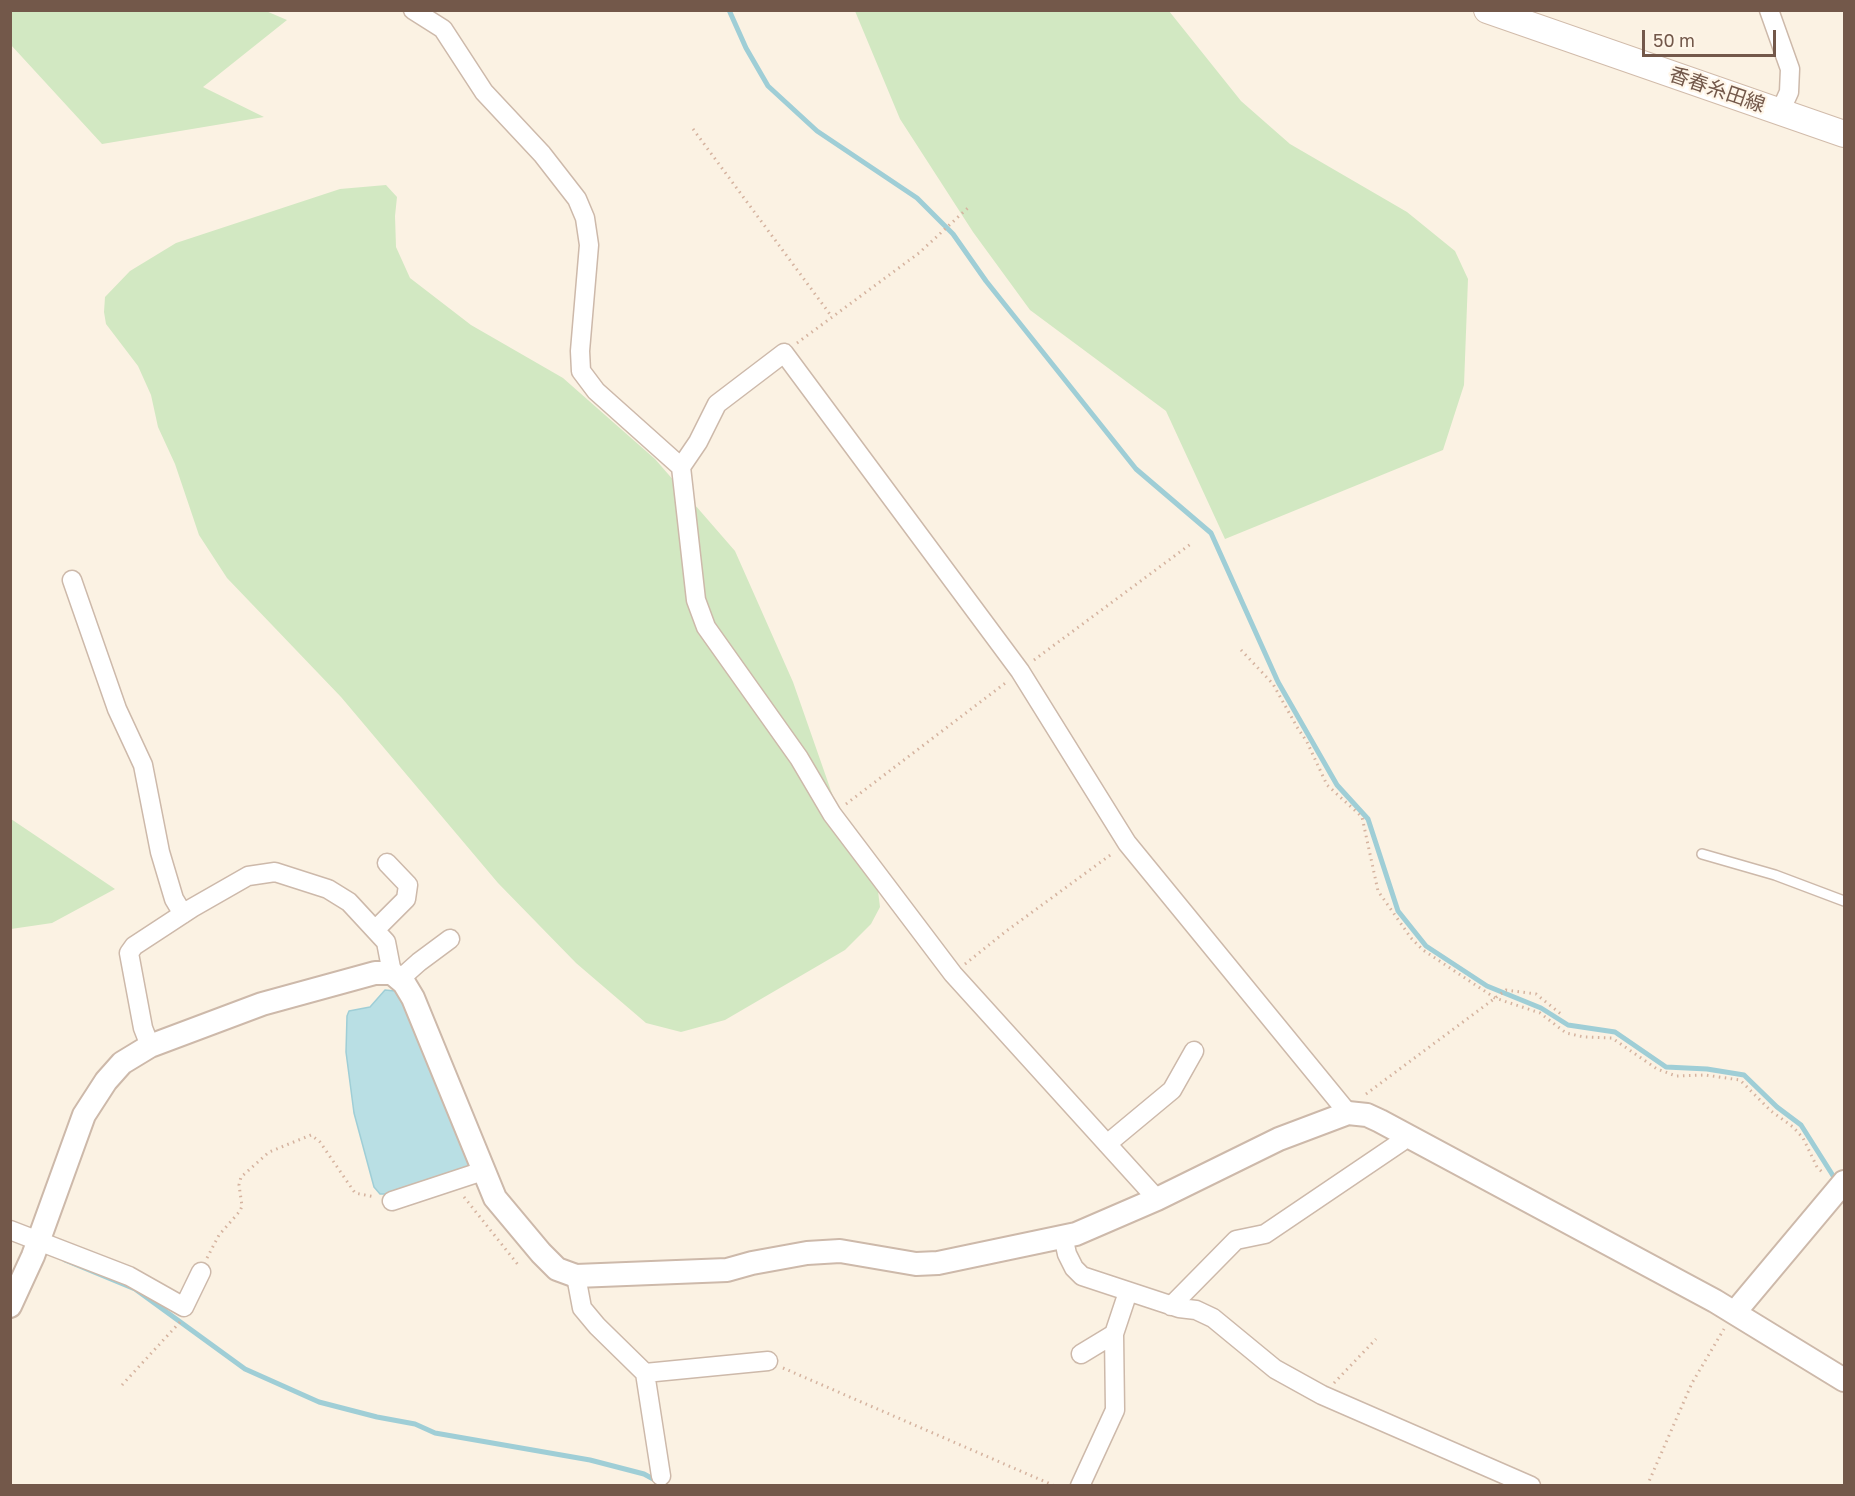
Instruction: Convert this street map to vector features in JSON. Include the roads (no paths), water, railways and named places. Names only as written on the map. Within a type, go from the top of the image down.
[{"type":"main road","name":"香春糸田線","points":[[1487,10],[1845,134]]},
{"type":"street","points":[[413,10],[443,29],[484,92],[542,154],[577,199],[585,218],[589,245],[580,371],[596,392],[681,467]]},
{"type":"street","points":[[1769,10],[1790,69],[1789,92],[1780,112]]},
{"type":"street","points":[[1157,1199],[953,974],[832,814],[799,758],[706,627],[696,600],[681,467],[698,442],[717,404],[784,353],[1020,671],[1127,843],[1352,1113]]},
{"type":"street","points":[[72,580],[117,709],[143,765],[160,852],[174,899],[183,914]]},
{"type":"street","points":[[375,930],[406,899],[408,885],[387,863]]},
{"type":"street","points":[[150,1046],[143,1028],[129,953],[134,946],[183,914],[248,876],[275,872],[328,889],[349,902],[386,942],[396,976]]},
{"type":"street","points":[[396,976],[450,939]]},
{"type":"street","points":[[10,1306],[39,1240],[84,1115],[106,1081],[122,1064],[150,1046],[262,1004],[375,973],[396,976],[405,983],[495,1198],[557,1269],[576,1276],[727,1270],[807,1253],[840,1251],[916,1264],[938,1263],[1076,1234],[1157,1199],[1279,1139],[1352,1113],[1367,1115],[1406,1135],[1735,1312],[1845,1380]]},
{"type":"street","points":[[1107,1144],[1172,1090],[1194,1050]]},
{"type":"street","points":[[1171,1306],[1236,1240],[1265,1234],[1401,1142],[1406,1135]]},
{"type":"street","points":[[394,1200],[483,1171]]},
{"type":"street","points":[[1735,1312],[1842,1186]]},
{"type":"street","points":[[10,1230],[129,1276],[184,1307],[201,1272]]},
{"type":"street","points":[[1063,1236],[1070,1261],[1082,1276],[1171,1306],[1196,1310],[1213,1318],[1275,1369],[1322,1395],[1532,1485]]},
{"type":"street","points":[[576,1276],[582,1308],[645,1373],[661,1476]]},
{"type":"street","points":[[1080,1485],[1115,1410],[1114,1334],[1128,1292]]},
{"type":"street","points":[[1081,1354],[1114,1334]]},
{"type":"street","points":[[645,1373],[768,1361]]},
{"type":"lane","points":[[1702,854],[1775,875],[1845,901]]},
{"type":"water","points":[[385,990],[395,991],[404,1006],[471,1168],[399,1194],[380,1194],[374,1187],[354,1113],[346,1052],[349,1011],[370,1007]]},
{"type":"waterway","points":[[729,10],[746,48],[768,86],[817,131],[917,198],[953,234],[986,281],[1136,469],[1211,533],[1278,682],[1337,785],[1368,819],[1398,911],[1426,946],[1487,986],[1541,1008],[1568,1025],[1615,1032],[1666,1067],[1707,1069],[1744,1075],[1777,1107],[1801,1125],[1837,1182]]},
{"type":"waterway","points":[[65,1260],[135,1289],[245,1369],[319,1402],[415,1424],[435,1433],[590,1460],[644,1474],[666,1486]]}]
